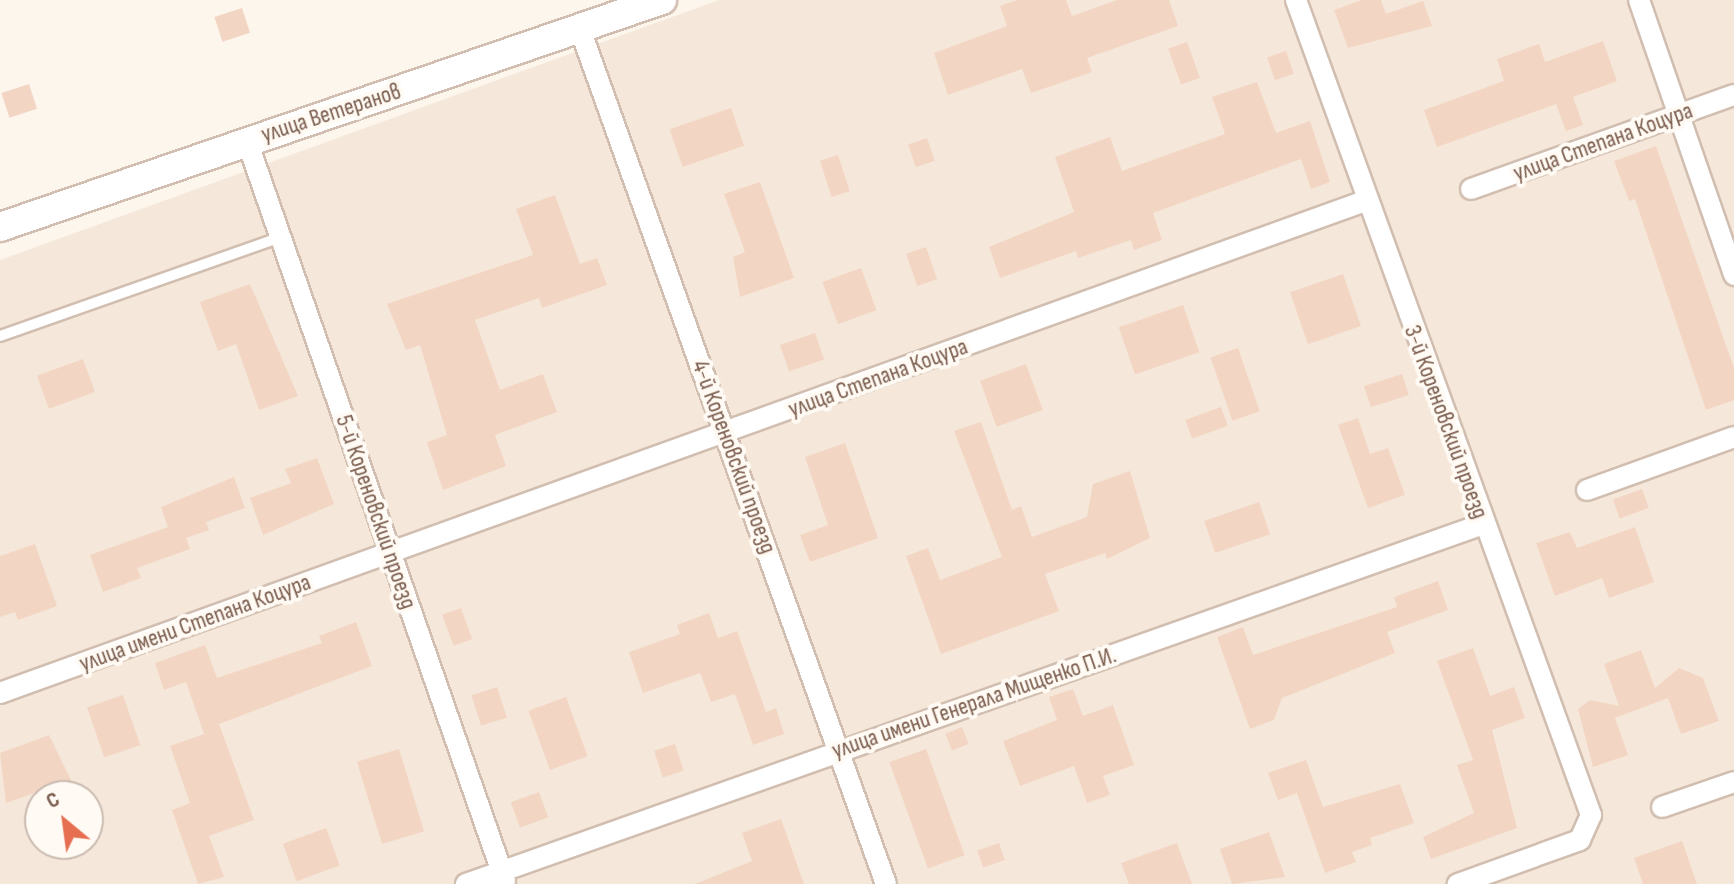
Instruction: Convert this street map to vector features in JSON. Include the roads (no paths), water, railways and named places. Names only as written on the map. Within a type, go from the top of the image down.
[{"type":"street","name":"улица Ветеранов","points":[[0,218],[612,0]]},
{"type":"street","name":"улица Ветеранов","points":[[0,227],[662,0]]},
{"type":"street","name":"3-й Кореновский проезд","points":[[1296,0],[1365,201],[1591,815],[1580,840],[1458,884]]},
{"type":"street","points":[[1639,0],[1734,275]]},
{"type":"street","name":"4-й Кореновский проезд","points":[[580,29],[886,884]]},
{"type":"street","name":"улица Степана Коцура","points":[[1471,189],[1734,95]]},
{"type":"street","name":"5-й Кореновский проезд","points":[[247,141],[504,878]]},
{"type":"street","name":"улица Степана Коцура","points":[[390,553],[1365,201]]},
{"type":"street","points":[[1587,490],[1734,437]]},
{"type":"street","name":"улица имени Генерала Мищенко П.И.","points":[[466,884],[504,878],[838,751],[1483,524]]},
{"type":"street","name":"улица имени Степана Коцура","points":[[0,693],[390,553]]},
{"type":"street","points":[[1662,807],[1734,782]]},
{"type":"lane","points":[[0,336],[281,237]]}]
